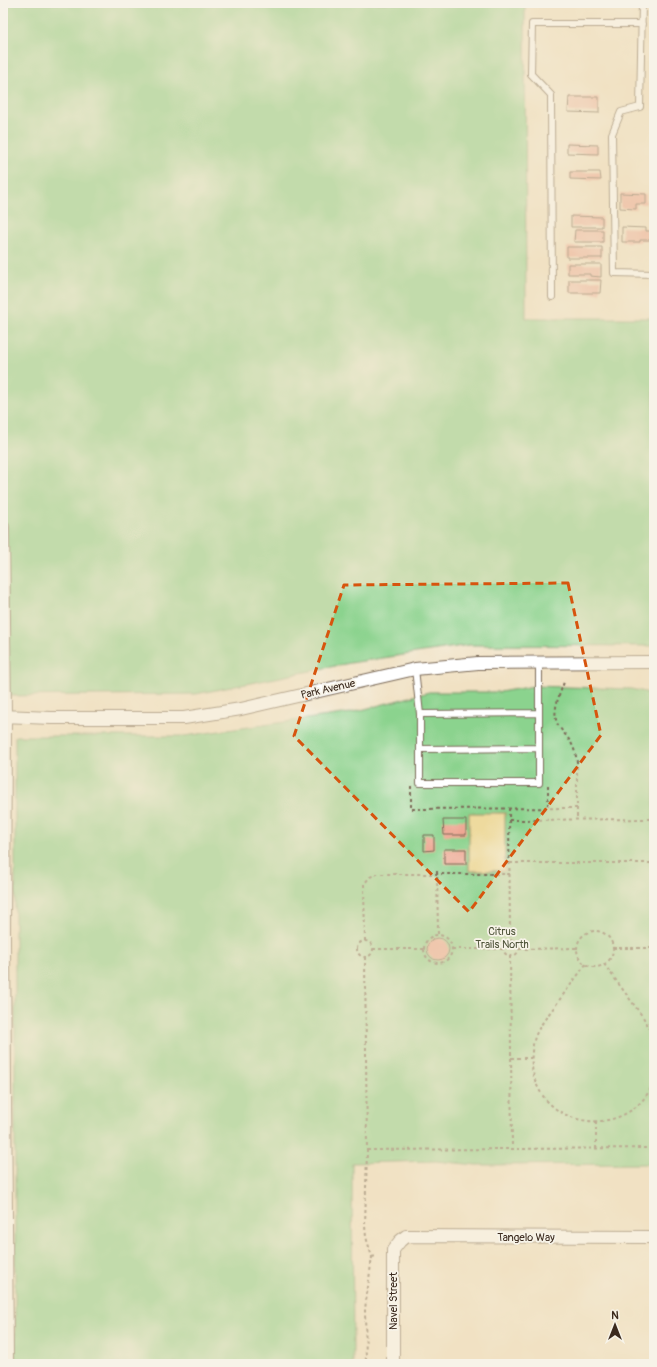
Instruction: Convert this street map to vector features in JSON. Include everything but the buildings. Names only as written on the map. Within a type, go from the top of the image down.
[{"type":"street","points":[[3,527],[4,1046],[7,1364]]},
{"type":"street","name":"Park Avenue","points":[[4,716],[51,718],[184,718],[241,709],[415,669],[478,663],[654,662]]},
{"type":"street","name":"Tangelo Way","points":[[400,1241],[406,1236],[654,1237]]},
{"type":"street","name":"Navel Street","points":[[393,1364],[393,1250],[400,1241]]},
{"type":"lane","points":[[642,3],[640,107],[621,112],[612,134],[614,273],[654,274]]},
{"type":"lane","points":[[552,297],[551,95],[531,74],[532,24],[642,24]]},
{"type":"lane","points":[[415,669],[420,714],[420,783],[539,783],[539,663]]},
{"type":"lane","points":[[420,714],[539,713]]},
{"type":"lane","points":[[420,749],[539,748]]},
{"type":"path","points":[[564,682],[557,705],[556,715],[557,723],[571,742],[576,755],[578,820]]},
{"type":"path","points":[[510,940],[509,808],[578,808]]},
{"type":"path","points":[[509,820],[654,820]]},
{"type":"path","points":[[510,863],[654,863]]},
{"type":"path","points":[[438,873],[438,935]]},
{"type":"path","points":[[365,941],[364,884],[370,877],[377,874],[510,874]]},
{"type":"path","points":[[598,931],[604,933],[608,937],[612,942],[613,948],[610,957],[604,964],[595,966],[586,964],[579,957],[577,948],[581,937],[586,933],[598,931]]},
{"type":"path","points":[[438,935],[449,941],[452,949],[446,960],[438,963],[427,957],[424,949],[427,941],[438,935]]},
{"type":"path","points":[[510,940],[504,944],[503,949],[506,955],[515,955],[519,949]]},
{"type":"path","points":[[510,940],[517,944],[519,949]]},
{"type":"path","points":[[365,941],[370,943],[373,949],[372,954],[365,957],[360,956],[357,949],[360,943],[365,941]]},
{"type":"path","points":[[519,949],[577,948]]},
{"type":"path","points":[[613,948],[654,948]]},
{"type":"path","points":[[373,949],[424,949]]},
{"type":"path","points":[[452,949],[503,949]]},
{"type":"path","points":[[510,956],[512,1149]]},
{"type":"path","points":[[365,957],[367,1150],[365,1226],[366,1237],[372,1257],[365,1309],[366,1364]]},
{"type":"path","points":[[586,964],[546,1018],[535,1037],[531,1058],[533,1075],[540,1090],[550,1104],[563,1114],[579,1120],[596,1122],[612,1120],[628,1113],[641,1103],[651,1089],[654,1081]]},
{"type":"path","points":[[604,964],[643,1017],[654,1036]]},
{"type":"path","points":[[511,1058],[531,1058]]},
{"type":"path","points":[[596,1122],[596,1148]]},
{"type":"path","points":[[367,1150],[654,1148]]},
{"type":"path","points":[[372,1257],[376,1256]]},
{"type":"highlighted area","points":[[568,583],[601,735],[469,912],[294,736],[344,585]]},
{"type":"green space","points":[[3,3],[525,3],[526,318],[654,318],[654,646],[469,645],[350,663],[196,694],[3,696]]},
{"type":"green space","name":"Citrus Trails North","points":[[534,686],[631,689],[654,694],[654,1164],[476,1165],[436,1161],[352,1163],[353,1364],[15,1364],[15,736],[184,736],[350,713],[429,692],[500,692]]},
{"type":"sand","points":[[469,813],[505,813],[505,871],[469,871]]}]
